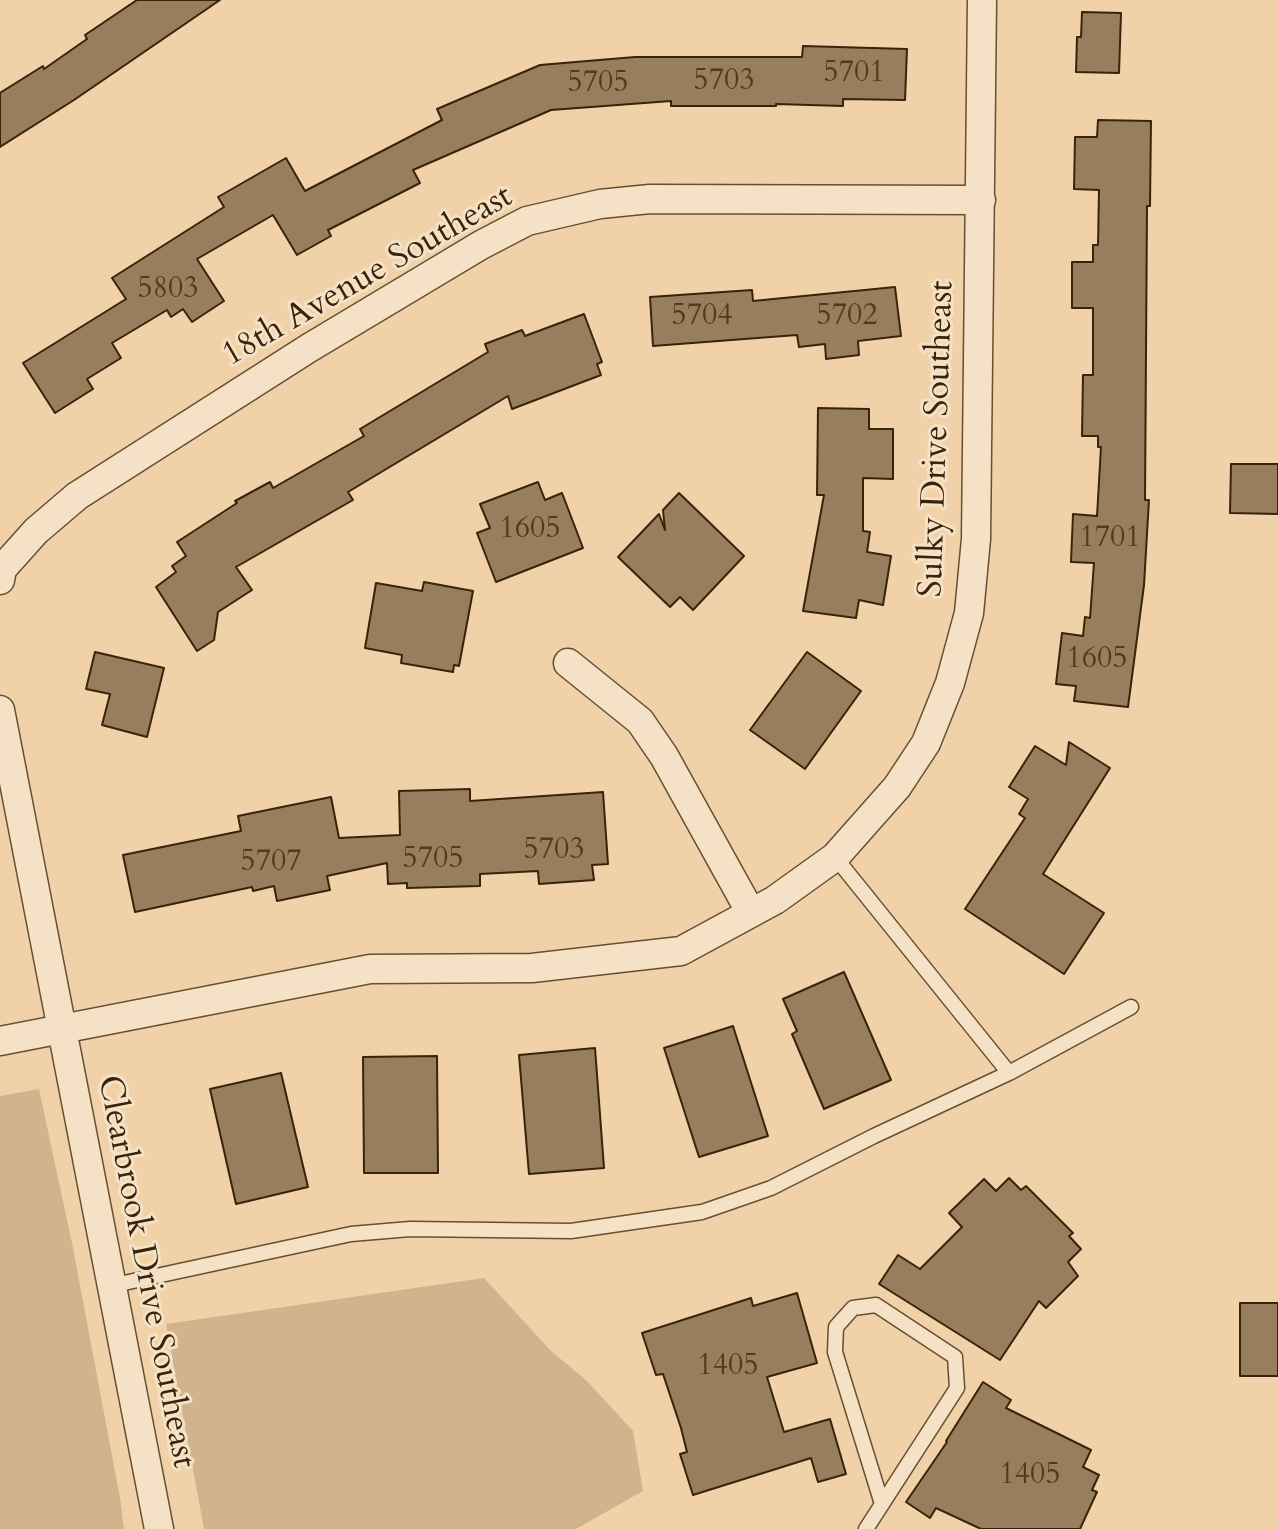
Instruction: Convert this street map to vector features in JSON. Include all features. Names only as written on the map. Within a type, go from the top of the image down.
[{"type":"street","name":"Sulky Drive Southeast","points":[[0,1041],[370,969],[532,968],[681,951],[775,900],[835,857],[897,787],[926,743],[950,683],[969,613],[976,539],[982,0]]},
{"type":"street","name":"18th Avenue Southeast","points":[[0,580],[2,569],[36,531],[77,496],[309,348],[481,245],[527,221],[600,204],[650,199],[981,200]]},
{"type":"street","points":[[568,663],[640,721],[664,756],[751,913]]},
{"type":"street","points":[[0,710],[61,1028]]},
{"type":"street","name":"Clearbrook Drive Southeast","points":[[61,1028],[159,1529]]},
{"type":"lane","points":[[835,857],[1009,1073]]},
{"type":"lane","points":[[110,1286],[351,1234],[410,1229],[571,1231],[702,1212],[771,1188],[1009,1073],[1131,1007]]},
{"type":"lane","points":[[866,1529],[957,1388],[955,1357],[876,1305],[853,1308],[836,1327],[835,1352],[882,1504]]},
{"type":"shaded area","points":[[39,1089],[73,1248],[124,1529],[0,1529],[0,1096]]},
{"type":"shaded area","points":[[484,1278],[551,1351],[587,1381],[633,1431],[643,1491],[576,1529],[204,1529],[166,1324]]},
{"type":"building","points":[[137,0],[220,0],[0,147],[0,93],[43,66],[44,69],[87,39],[85,35]]},
{"type":"building","points":[[1082,12],[1121,13],[1119,73],[1076,72],[1077,37],[1081,37]]},
{"type":"building","points":[[803,46],[907,49],[905,100],[843,99],[843,106],[671,106],[671,101],[551,110],[413,170],[420,183],[328,230],[331,236],[297,255],[273,215],[197,259],[224,301],[192,322],[183,309],[171,317],[167,310],[112,343],[121,358],[87,379],[93,389],[55,413],[23,363],[126,299],[112,278],[224,207],[218,197],[286,158],[305,191],[442,120],[437,109],[540,65],[635,57],[802,57]]},
{"type":"building","points":[[1098,120],[1151,121],[1150,206],[1147,206],[1145,500],[1149,500],[1144,585],[1128,707],[1074,701],[1076,686],[1056,684],[1062,633],[1083,636],[1085,617],[1090,618],[1094,563],[1071,562],[1073,514],[1097,516],[1101,447],[1098,447],[1098,436],[1082,436],[1083,375],[1093,375],[1093,308],[1072,308],[1072,262],[1093,262],[1093,245],[1098,245],[1099,190],[1074,189],[1075,137],[1097,137]]},
{"type":"building","points":[[895,287],[901,336],[858,341],[859,355],[826,359],[825,344],[799,347],[797,335],[653,346],[650,297],[752,290],[753,301]]},
{"type":"building","points":[[584,314],[602,362],[597,364],[601,375],[512,409],[508,396],[348,492],[353,500],[236,567],[252,590],[218,612],[214,640],[197,651],[156,587],[176,572],[172,566],[186,556],[177,542],[237,503],[235,501],[270,482],[273,488],[364,436],[360,429],[488,352],[485,344],[522,330],[525,336]]},
{"type":"building","points":[[818,408],[869,409],[869,429],[893,429],[893,479],[863,478],[863,531],[870,532],[867,552],[891,556],[883,605],[859,600],[856,618],[803,611],[824,495],[817,495]]},
{"type":"building","points":[[1231,464],[1278,464],[1278,514],[1230,513]]},
{"type":"building","points":[[538,482],[545,500],[562,493],[583,548],[496,582],[477,533],[490,528],[480,504]]},
{"type":"building","points":[[679,493],[744,556],[693,610],[680,597],[670,607],[618,557],[659,514],[665,530],[663,510]]},
{"type":"building","points":[[424,582],[473,591],[459,666],[454,665],[453,672],[401,663],[402,655],[365,648],[376,583],[422,591]]},
{"type":"building","points":[[95,652],[164,668],[147,737],[102,725],[110,694],[86,689]]},
{"type":"building","points":[[807,652],[861,691],[805,769],[750,730]]},
{"type":"building","points":[[1069,742],[1110,768],[1043,874],[1104,913],[1064,974],[965,909],[1025,818],[1019,814],[1028,799],[1009,787],[1035,746],[1066,765]]},
{"type":"building","points":[[470,789],[470,801],[603,792],[608,864],[592,865],[594,880],[539,884],[538,871],[480,874],[480,886],[407,888],[407,883],[388,884],[387,863],[327,876],[330,890],[277,901],[274,886],[253,891],[252,887],[135,912],[123,855],[241,831],[238,816],[331,797],[339,838],[400,835],[399,791]]},
{"type":"building","points":[[844,972],[891,1080],[824,1109],[792,1034],[797,1031],[783,999]]},
{"type":"building","points":[[733,1026],[768,1136],[699,1157],[664,1048]]},
{"type":"building","points":[[595,1048],[604,1168],[529,1174],[519,1055]]},
{"type":"building","points":[[437,1056],[438,1173],[364,1173],[363,1057]]},
{"type":"building","points":[[281,1073],[308,1187],[236,1204],[210,1089]]},
{"type":"building","points":[[1009,1178],[1021,1190],[1026,1186],[1073,1233],[1069,1236],[1081,1249],[1068,1262],[1078,1276],[1046,1308],[1039,1301],[1000,1360],[879,1284],[898,1255],[920,1269],[962,1227],[949,1213],[984,1179],[996,1191]]},
{"type":"building","points":[[797,1293],[817,1363],[767,1377],[784,1432],[830,1419],[846,1474],[818,1482],[811,1458],[693,1495],[680,1454],[687,1452],[681,1428],[663,1374],[656,1375],[642,1333],[751,1298],[753,1306]]},
{"type":"building","points":[[1240,1303],[1278,1303],[1278,1376],[1240,1376]]},
{"type":"building","points":[[983,1382],[1011,1400],[1006,1408],[1091,1450],[1083,1467],[1099,1475],[1092,1490],[1097,1492],[1080,1529],[981,1529],[936,1508],[930,1518],[906,1502]]}]
